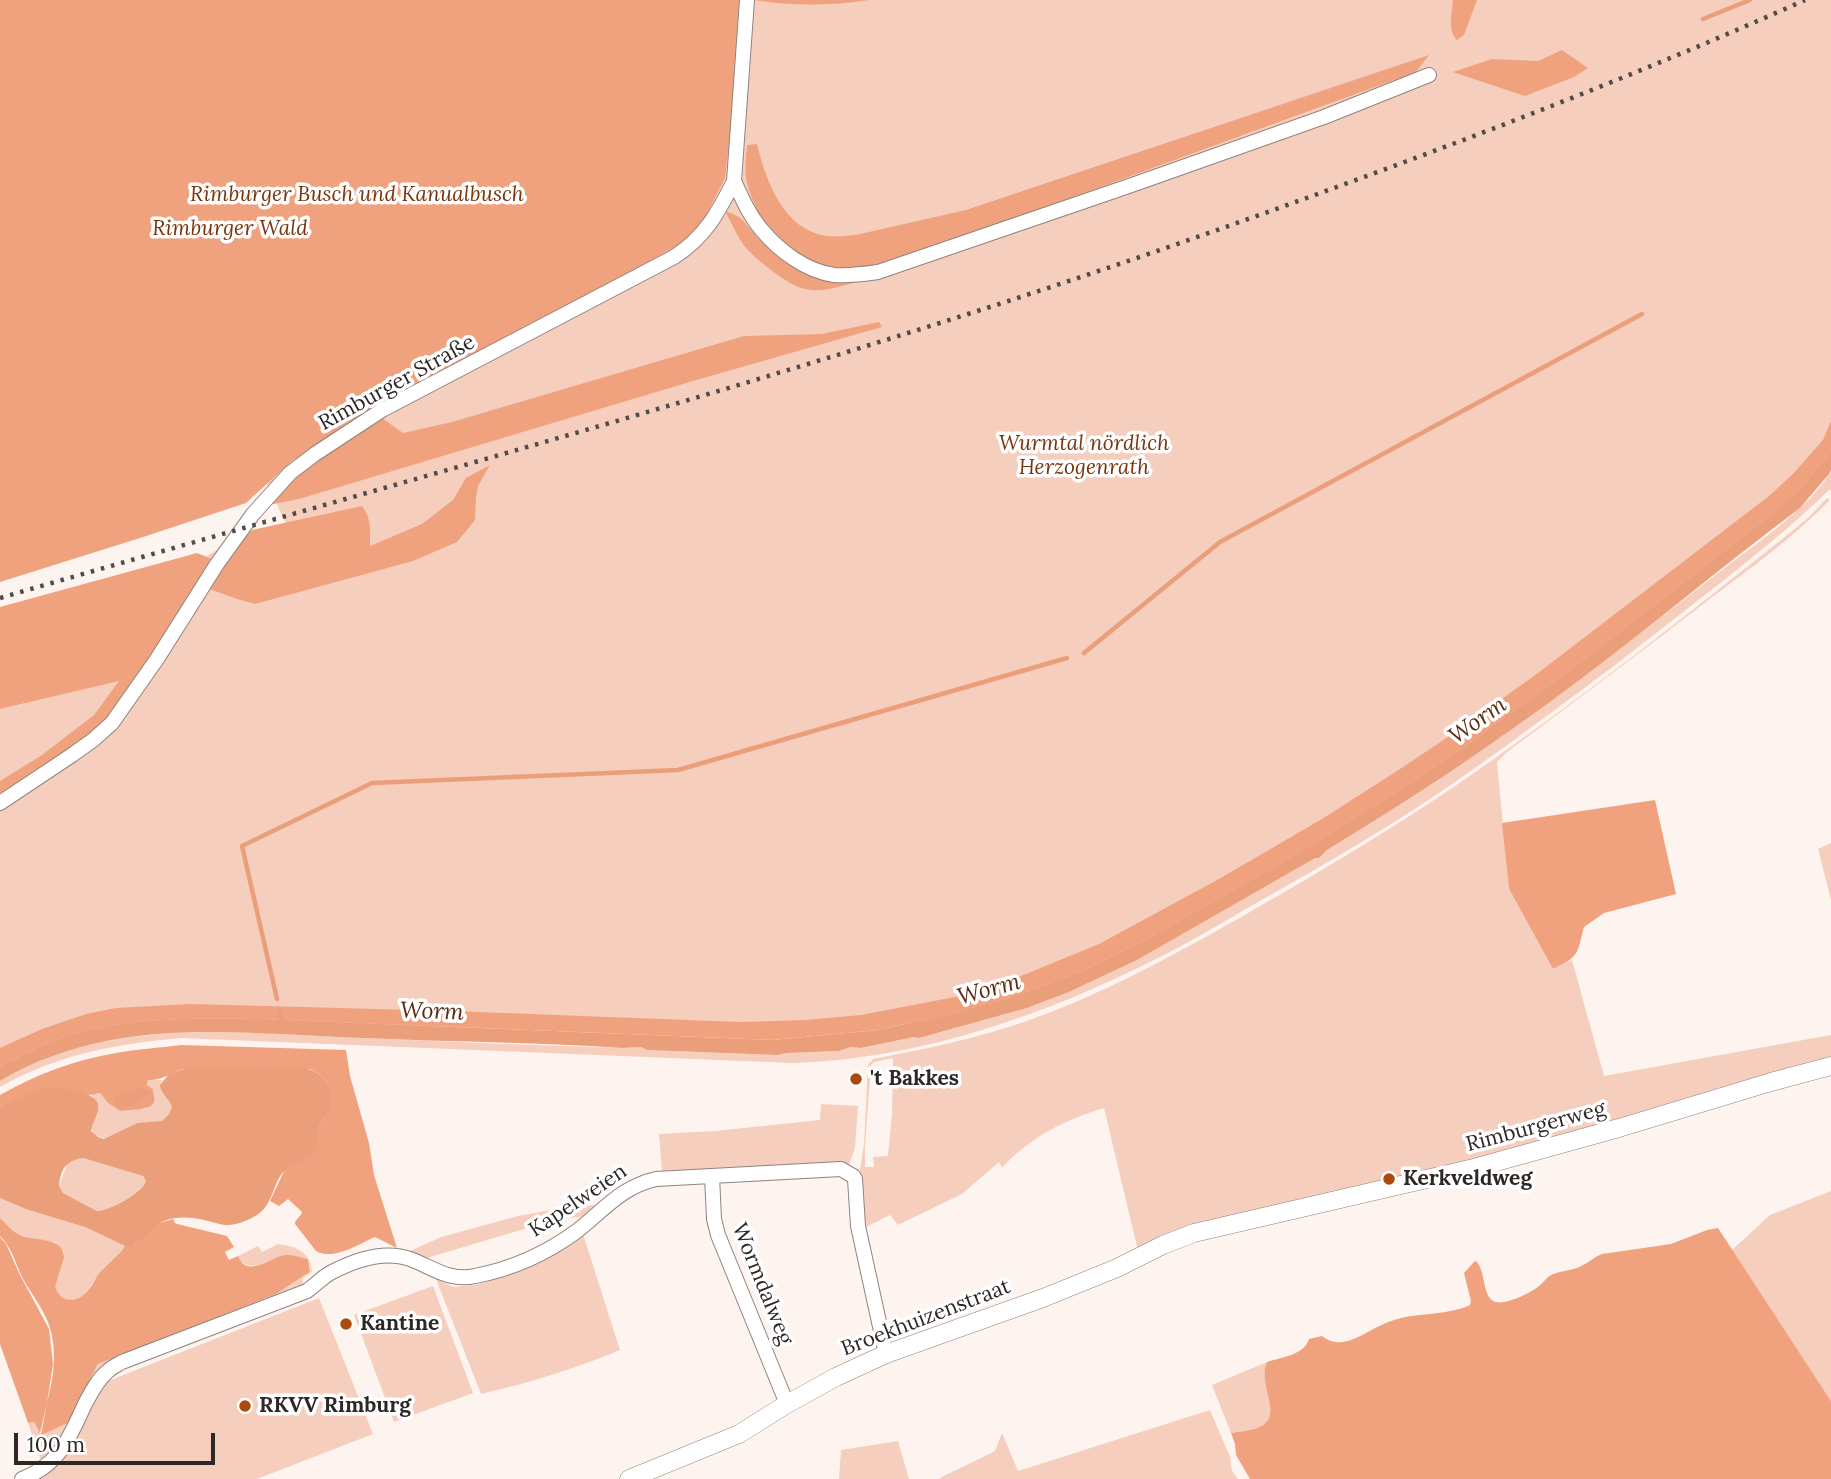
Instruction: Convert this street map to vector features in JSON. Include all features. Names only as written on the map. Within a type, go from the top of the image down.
[{"type":"street","name":"Rimburger Straße","points":[[0,803],[93,740],[112,723],[253,513],[290,473],[383,410],[691,246],[721,207],[734,181],[747,0]]},
{"type":"street","points":[[734,181],[747,209],[762,230],[800,263],[835,275],[878,272],[1311,121],[1429,75]]},
{"type":"street","name":"Rimburgerweg","points":[[1208,1228],[1474,1168],[1831,1066]]},
{"type":"street","name":"Kapelweien","points":[[22,1479],[44,1468],[56,1457],[93,1388],[108,1370],[122,1362],[290,1298],[307,1290],[330,1273],[365,1258],[401,1257],[455,1278],[473,1277],[512,1266],[566,1239],[633,1186],[656,1179],[841,1169],[853,1176],[856,1183],[859,1226],[886,1354]]},
{"type":"street","name":"Wormdalweg","points":[[712,1176],[714,1219],[718,1235],[787,1404]]},
{"type":"street","name":"Broekhuizenstraat","points":[[629,1479],[739,1434],[836,1377],[886,1354],[1043,1298],[1208,1228]]},
{"type":"green space","name":"Rimburger Wald","points":[[0,0],[739,0],[733,105],[725,178],[705,218],[682,243],[293,460],[246,503],[0,582]]},
{"type":"green space","name":"Wurmtal nördlich Herzogenrath","points":[[66,0],[1831,0],[1831,463],[1818,481],[1454,763],[1159,942],[952,1023],[209,1028],[79,1040],[0,1074],[0,709],[133,677],[197,562],[220,548],[291,535],[266,481]]},
{"type":"green space","points":[[754,0],[869,0],[811,4]]},
{"type":"green space","points":[[1453,0],[1477,0],[1464,35],[1457,40],[1451,26]]},
{"type":"green space","points":[[1562,50],[1588,68],[1574,77],[1525,96],[1453,72],[1492,59],[1538,61]]},
{"type":"green space","points":[[1429,55],[1416,72],[917,254],[873,267],[851,270],[828,268],[799,257],[776,237],[766,224],[758,211],[746,178],[747,145],[757,144],[771,188],[798,224],[811,232],[826,236],[860,234],[966,210]]},
{"type":"green space","points":[[725,211],[741,219],[772,251],[801,272],[824,279],[869,279],[820,290],[798,287],[774,272],[747,249]]},
{"type":"green space","points":[[879,322],[882,327],[299,499],[268,505],[306,468],[382,418],[403,433],[452,422],[744,336],[822,334]]},
{"type":"green space","points":[[1831,421],[1831,451],[1786,503],[1573,668],[1472,741],[1414,781],[1292,857],[1147,939],[1078,973],[1012,997],[878,1030],[772,1040],[261,1019],[167,1020],[120,1024],[74,1034],[0,1066],[0,1048],[42,1029],[86,1014],[116,1008],[190,1004],[740,1022],[861,1015],[960,996],[999,985],[1099,944],[1219,879],[1322,819],[1463,727],[1769,496],[1823,440]]},
{"type":"green space","points":[[490,465],[478,486],[475,520],[457,542],[413,561],[255,604],[207,588],[252,530],[362,506],[369,520],[370,546],[422,524],[453,500],[466,478]]},
{"type":"green space","points":[[1831,471],[1831,491],[1758,553],[1599,677],[1433,797],[1356,845],[1184,944],[1074,997],[983,1030],[889,1053],[793,1063],[181,1038],[88,1052],[44,1066],[0,1087],[0,1081],[43,1060],[87,1046],[131,1037],[177,1033],[270,1033],[777,1055],[839,1051],[919,1038],[1027,1008],[1069,992],[1137,960],[1315,857],[1319,858],[1327,850],[1427,787],[1572,685],[1760,541],[1809,500]]},
{"type":"green space","points":[[1827,498],[1830,500],[1772,551],[1497,762],[1509,889],[1553,969],[1572,960],[1604,1076],[1831,1035],[1831,1061],[1574,1135],[1138,1251],[1104,1108],[1049,1131],[1024,1147],[1002,1168],[999,1162],[962,1194],[898,1225],[890,1215],[864,1228],[859,1177],[864,1144],[868,1065],[873,1059],[968,1039],[1054,1011],[1142,971],[1283,893],[1420,809],[1515,744],[1634,655],[1810,516]],"holes":[[[893,1058],[888,1156],[873,1157],[874,1167],[865,1167],[871,1065]]]},
{"type":"green space","points":[[197,553],[212,559],[109,721],[0,800],[0,781],[42,755],[94,715],[119,681],[0,709],[0,607]]},
{"type":"green space","points":[[1655,800],[1676,894],[1604,913],[1584,927],[1576,954],[1553,969],[1509,889],[1502,823]]},
{"type":"green space","points":[[1831,843],[1831,900],[1818,849]]},
{"type":"green space","points":[[181,1045],[346,1050],[350,1076],[369,1143],[374,1175],[397,1248],[375,1237],[338,1253],[323,1254],[316,1251],[295,1224],[301,1211],[288,1199],[279,1206],[270,1201],[285,1169],[315,1152],[320,1124],[329,1110],[331,1091],[325,1080],[310,1069],[184,1069],[163,1078],[148,1080],[147,1085],[153,1089],[154,1102],[149,1107],[134,1110],[120,1111],[100,1093],[91,1095],[39,1090],[0,1108],[0,1095],[56,1069],[116,1053]]},
{"type":"green space","points":[[148,1080],[163,1080],[163,1093],[172,1107],[169,1114],[162,1121],[134,1124],[106,1139],[95,1135],[91,1129],[98,1108],[91,1095],[100,1093],[120,1111],[146,1108],[154,1102],[153,1089],[147,1085]]},
{"type":"green space","points":[[821,1104],[858,1106],[855,1148],[849,1165],[662,1172],[659,1134],[820,1120]]},
{"type":"green space","points":[[83,1158],[143,1176],[146,1181],[138,1191],[124,1200],[97,1211],[63,1193],[59,1186],[67,1164],[74,1159]]},
{"type":"green space","points":[[1831,1191],[1831,1401],[1732,1250],[1770,1215]]},
{"type":"green space","points":[[0,1198],[85,1227],[125,1246],[102,1270],[84,1295],[74,1301],[68,1300],[55,1289],[64,1251],[55,1242],[20,1235],[8,1227],[0,1218]]},
{"type":"green space","points":[[605,1204],[590,1216],[559,1219],[420,1260],[404,1254],[441,1237],[518,1216]]},
{"type":"green space","points":[[0,1218],[22,1236],[59,1246],[64,1257],[55,1287],[62,1297],[71,1300],[85,1294],[101,1271],[125,1246],[135,1244],[156,1224],[173,1219],[177,1224],[227,1236],[234,1247],[225,1252],[229,1260],[238,1256],[242,1263],[253,1266],[291,1255],[308,1259],[310,1272],[276,1294],[98,1364],[68,1423],[41,1435],[53,1373],[53,1342],[46,1316],[23,1279],[8,1245],[0,1236]]},
{"type":"green space","points":[[1718,1228],[1831,1401],[1831,1479],[1250,1479],[1236,1455],[1231,1433],[1256,1428],[1268,1420],[1270,1405],[1265,1379],[1267,1362],[1297,1352],[1309,1339],[1322,1336],[1343,1342],[1394,1320],[1452,1311],[1470,1305],[1464,1273],[1476,1261],[1490,1298],[1503,1302],[1530,1292],[1551,1275],[1579,1267],[1602,1254],[1671,1244]]},
{"type":"green space","points":[[583,1234],[620,1350],[551,1375],[481,1394],[436,1279],[453,1287],[490,1281]]},
{"type":"green space","points":[[0,1237],[49,1329],[53,1364],[40,1433],[34,1422],[28,1423],[0,1344]]},
{"type":"green space","points":[[278,1244],[296,1248],[309,1259],[312,1272],[302,1279],[304,1285],[121,1360],[63,1443],[43,1466],[28,1423],[34,1422],[41,1434],[68,1423],[98,1364],[276,1294],[311,1272],[308,1259],[285,1255],[251,1266],[240,1261],[238,1256],[258,1246],[262,1252]]},
{"type":"green space","points":[[433,1286],[473,1393],[394,1422],[354,1315]]},
{"type":"green space","name":"RKVV Rimburg","points":[[319,1298],[373,1434],[257,1479],[38,1479],[62,1460],[108,1381]]},
{"type":"green space","points":[[1267,1362],[1265,1379],[1270,1405],[1268,1420],[1256,1428],[1231,1433],[1212,1385]]},
{"type":"green space","points":[[1210,1410],[1230,1457],[1232,1471],[1238,1479],[938,1479],[995,1451],[1002,1433],[1018,1471]]},
{"type":"green space","points":[[898,1441],[909,1479],[839,1479],[841,1450]]},
{"type":"shaded area","points":[[1831,451],[1829,474],[1800,508],[1606,660],[1486,748],[1327,850],[1319,858],[1137,960],[1069,992],[1027,1008],[919,1038],[839,1051],[777,1055],[647,1050],[641,1047],[223,1032],[177,1033],[87,1045],[43,1060],[0,1081],[0,1066],[55,1041],[97,1028],[143,1022],[261,1019],[772,1040],[878,1030],[1012,997],[1078,973],[1147,939],[1292,857],[1414,781],[1573,668],[1768,517],[1799,491]]},
{"type":"shaded area","points":[[304,1068],[318,1073],[330,1089],[331,1104],[320,1124],[315,1152],[285,1170],[267,1205],[257,1215],[243,1222],[227,1225],[194,1218],[170,1219],[159,1224],[136,1243],[125,1246],[85,1227],[0,1198],[0,1108],[41,1089],[81,1092],[95,1099],[98,1104],[91,1131],[104,1139],[137,1123],[162,1121],[172,1107],[160,1085],[169,1074],[184,1069]],"holes":[[[83,1158],[143,1176],[146,1181],[132,1196],[97,1211],[63,1193],[59,1186],[65,1167],[72,1161]]]},
{"type":"shaded area","points":[[140,1088],[150,1091],[151,1094],[128,1107],[114,1105],[114,1098],[119,1094]]},
{"type":"waterway","points":[[1703,19],[1750,0]]},
{"type":"waterway","points":[[1084,653],[1220,542],[1642,314]]},
{"type":"waterway","points":[[277,999],[242,846],[372,783],[678,770],[1067,658]]},
{"type":"waterway","points":[[279,1010],[282,1023]]},
{"type":"railway","points":[[0,598],[696,398],[1030,294],[1453,144],[1630,75],[1805,0]]},
{"type":"place","name":"'t Bakkes","points":[[856,1079]]},
{"type":"place","name":"Kerkveldweg","points":[[1389,1179]]},
{"type":"place","name":"Kantine","points":[[346,1324]]},
{"type":"place","name":"RKVV Rimburg","points":[[245,1406]]},
{"type":"park label","name":"Rimburger Busch und Kanualbusch","points":[[357,195]]},
{"type":"water label","name":"Worm","points":[[1478,721]]},
{"type":"water label","name":"Worm","points":[[989,990]]},
{"type":"water label","name":"Worm","points":[[432,1012]]}]
